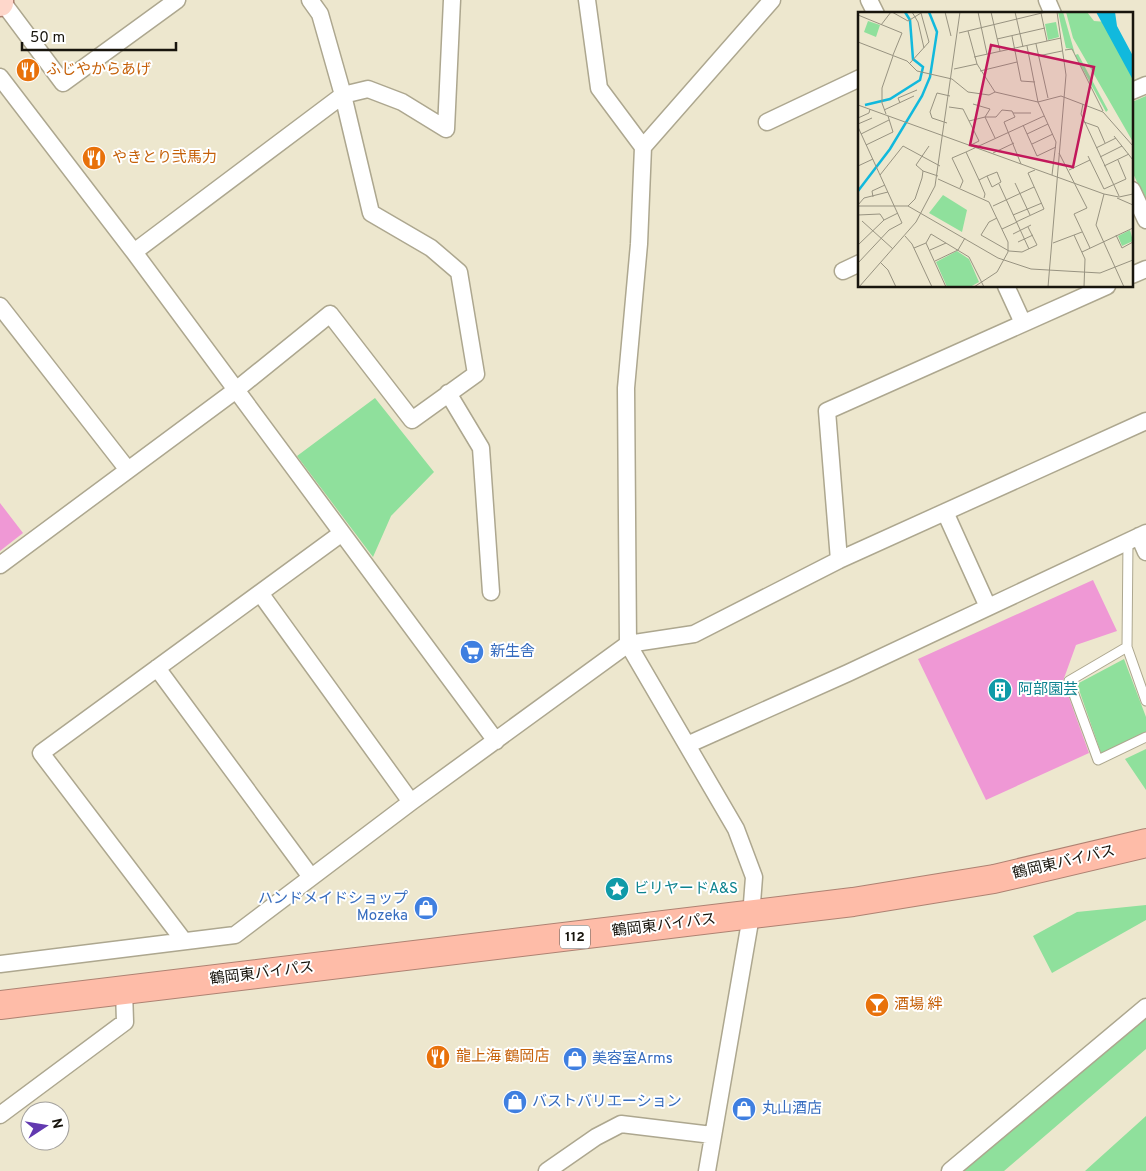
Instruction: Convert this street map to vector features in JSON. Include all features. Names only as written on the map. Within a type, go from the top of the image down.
[{"type":"highway","name":"鶴岡東バイパス","points":[[0,1005],[750,916],[994,879],[1146,843]]},
{"type":"street","points":[[1,1],[63,83],[177,0]]},
{"type":"street","points":[[0,565],[236,390],[330,314],[412,420],[476,374],[459,272],[431,248],[371,212],[343,95],[320,14],[310,0]]},
{"type":"street","points":[[134,252],[343,95],[368,89],[402,102],[446,129],[452,0]]},
{"type":"street","points":[[587,0],[599,88],[643,147]]},
{"type":"street","points":[[707,1171],[750,916],[754,878],[736,829],[628,644],[626,388],[639,244],[643,147],[772,0]]},
{"type":"street","points":[[869,0],[875,12]]},
{"type":"street","points":[[1047,0],[1052,12]]},
{"type":"street","points":[[0,77],[134,252],[496,741]]},
{"type":"street","points":[[766,122],[858,79]]},
{"type":"street","points":[[1134,90],[1146,85]]},
{"type":"street","points":[[1134,194],[1146,220]]},
{"type":"street","points":[[843,271],[858,264]]},
{"type":"street","points":[[1134,274],[1146,269]]},
{"type":"street","points":[[1007,288],[1023,323]]},
{"type":"street","points":[[839,560],[827,411],[1102,288]]},
{"type":"street","points":[[0,306],[128,470]]},
{"type":"street","points":[[448,393],[482,448],[492,592]]},
{"type":"street","points":[[0,964],[235,935],[411,802],[628,644],[694,634],[839,560],[1146,421]]},
{"type":"street","points":[[945,512],[988,607]]},
{"type":"street","points":[[184,941],[41,753],[342,533]]},
{"type":"street","points":[[687,745],[1138,537],[1146,552]]},
{"type":"street","points":[[260,593],[411,802]]},
{"type":"street","points":[[157,668],[311,877]]},
{"type":"street","points":[[0,1115],[125,1022],[124,990]]},
{"type":"street","points":[[950,1171],[1146,1007]]},
{"type":"street","points":[[547,1171],[596,1137],[621,1124],[712,1135]]},
{"type":"lane","points":[[1138,537],[1127,647],[1146,701]]},
{"type":"lane","points":[[1127,647],[1069,681],[1098,760],[1146,737]]},
{"type":"green space","points":[[1146,96],[1146,202],[1134,175],[1134,101]]},
{"type":"green space","points":[[375,398],[434,472],[391,516],[373,557],[297,456]]},
{"type":"green space","points":[[1124,659],[1146,717],[1146,733],[1101,753],[1077,684]]},
{"type":"green space","points":[[1146,749],[1146,790],[1125,759]]},
{"type":"green space","points":[[1146,905],[1146,920],[1052,973],[1033,936],[1077,912]]},
{"type":"green space","points":[[1146,1009],[1146,1049],[1004,1171],[947,1171]]},
{"type":"green space","points":[[1146,1116],[1146,1171],[1085,1171]]},
{"type":"building","points":[[0,503],[23,533],[0,551]]},
{"type":"building","name":"阿部園芸","points":[[1093,580],[1117,631],[1076,645],[1063,681],[1089,753],[986,800],[918,659]]},
{"type":"place","name":"ふじやからあげ","points":[[28,70]]},
{"type":"place","name":"やきとり弐馬力","points":[[94,158]]},
{"type":"place","name":"新生舎","points":[[472,652]]},
{"type":"place","name":"阿部園芸","points":[[1000,690]]},
{"type":"place","name":"ビリヤードA&S","points":[[617,889]]},
{"type":"place","name":"ハンドメイドショップ Mozeka","points":[[426,908]]},
{"type":"place","name":"酒場 絆","points":[[877,1005]]},
{"type":"place","name":"龍上海 鶴岡店","points":[[438,1057]]},
{"type":"place","name":"美容室Arms","points":[[575,1059]]},
{"type":"place","name":"バストバリエーション","points":[[515,1102]]},
{"type":"place","name":"丸山酒店","points":[[744,1109]]}]
